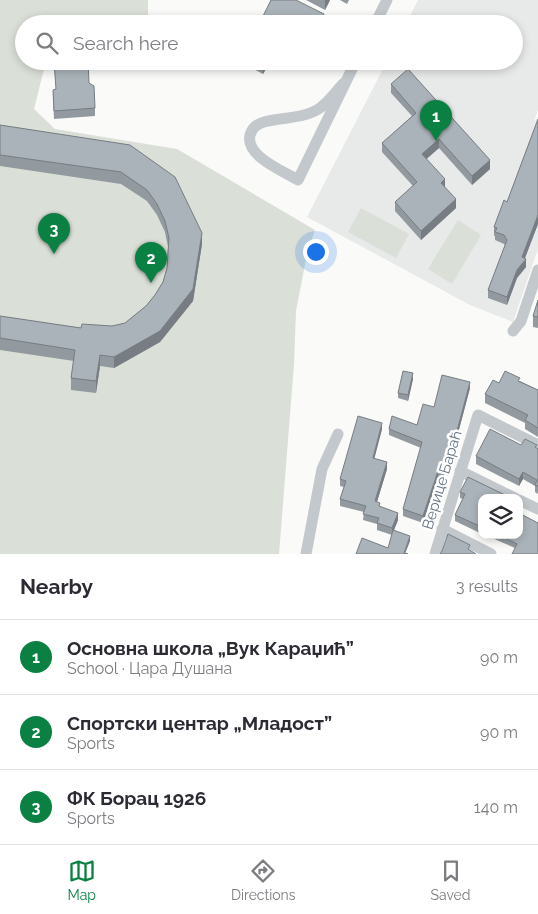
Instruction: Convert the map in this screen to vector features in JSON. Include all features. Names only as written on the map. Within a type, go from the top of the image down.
[{"type":"street","points":[[380,15],[387,0]]},
{"type":"street","points":[[344,83],[320,108],[300,116],[264,122],[256,126],[251,132],[250,139],[251,146],[256,155],[298,180],[351,70]]},
{"type":"street","points":[[513,331],[521,321],[538,270]]},
{"type":"street","name":"Верице Бараћ","points":[[434,554],[478,415],[538,445]]},
{"type":"street","points":[[306,554],[322,469],[338,434]]},
{"type":"street","points":[[460,471],[506,494]]},
{"type":"street","points":[[523,502],[538,509]]},
{"type":"street","points":[[442,529],[491,554]]},
{"type":"shaded area","points":[[0,0],[148,0],[148,15],[15,15],[15,70],[44,70],[34,109],[55,129],[177,149],[315,230],[307,254],[296,311],[294,364],[279,554],[0,554]]},
{"type":"shaded area","points":[[418,0],[538,0],[538,110],[534,121],[538,119],[538,249],[513,322],[470,305],[307,217],[382,70],[523,70],[523,15],[410,15]]},
{"type":"shaded area","points":[[361,208],[409,234],[396,258],[348,232]]},
{"type":"shaded area","points":[[458,220],[481,235],[452,284],[428,269]]},
{"type":"building","points":[[271,0],[296,0],[324,14],[324,15],[264,15]]},
{"type":"building","points":[[55,70],[88,70],[89,83],[94,86],[95,108],[54,111],[53,90],[56,89]]},
{"type":"building","points":[[409,70],[490,160],[472,176],[439,139],[422,154],[445,179],[441,183],[456,199],[421,231],[395,202],[417,182],[382,143],[416,113],[391,84]]},
{"type":"building","points":[[538,119],[538,215],[522,257],[526,259],[517,270],[507,297],[488,290],[507,240],[504,235],[495,232],[497,228],[494,227],[504,200],[507,202]]},
{"type":"building","points":[[0,125],[130,145],[175,177],[202,233],[193,289],[160,331],[114,357],[100,355],[96,381],[71,378],[75,350],[0,338],[0,316],[81,328],[82,324],[112,326],[125,323],[146,306],[163,282],[167,268],[169,238],[165,221],[157,204],[147,190],[121,172],[0,155]]},
{"type":"building","points":[[538,300],[538,317],[533,316]]},
{"type":"building","points":[[403,371],[413,373],[408,395],[398,393]]},
{"type":"building","points":[[505,371],[520,378],[518,381],[538,390],[538,428],[525,420],[528,415],[485,394],[493,380],[499,383]]},
{"type":"building","points":[[442,375],[470,382],[457,431],[443,472],[438,471],[423,516],[403,509],[422,442],[389,429],[392,416],[417,425],[423,404],[434,407]]},
{"type":"building","points":[[358,416],[382,423],[373,458],[387,462],[375,501],[380,503],[379,506],[398,513],[392,528],[377,523],[379,518],[363,514],[366,506],[340,499],[346,481],[340,479]]},
{"type":"building","points":[[490,429],[521,445],[525,439],[537,445],[535,447],[538,449],[538,486],[535,485],[537,480],[523,472],[519,479],[476,456]]},
{"type":"building","points":[[468,477],[503,494],[478,494],[478,525],[455,515],[465,494],[460,492]]},
{"type":"building","points":[[523,515],[538,523],[538,554],[512,554],[517,544],[507,539],[523,539]]},
{"type":"building","points":[[393,530],[410,536],[404,553],[408,554],[356,554],[362,538],[388,548]]},
{"type":"building","points":[[448,534],[470,545],[468,549],[476,554],[440,554]]},
{"type":"place","name":"Основна школа „Вук Караџић”","points":[[436,141]]},
{"type":"place","name":"ФК Борац 1926","points":[[54,254]]},
{"type":"place","name":"Спортски центар „Младост”","points":[[151,283]]}]
